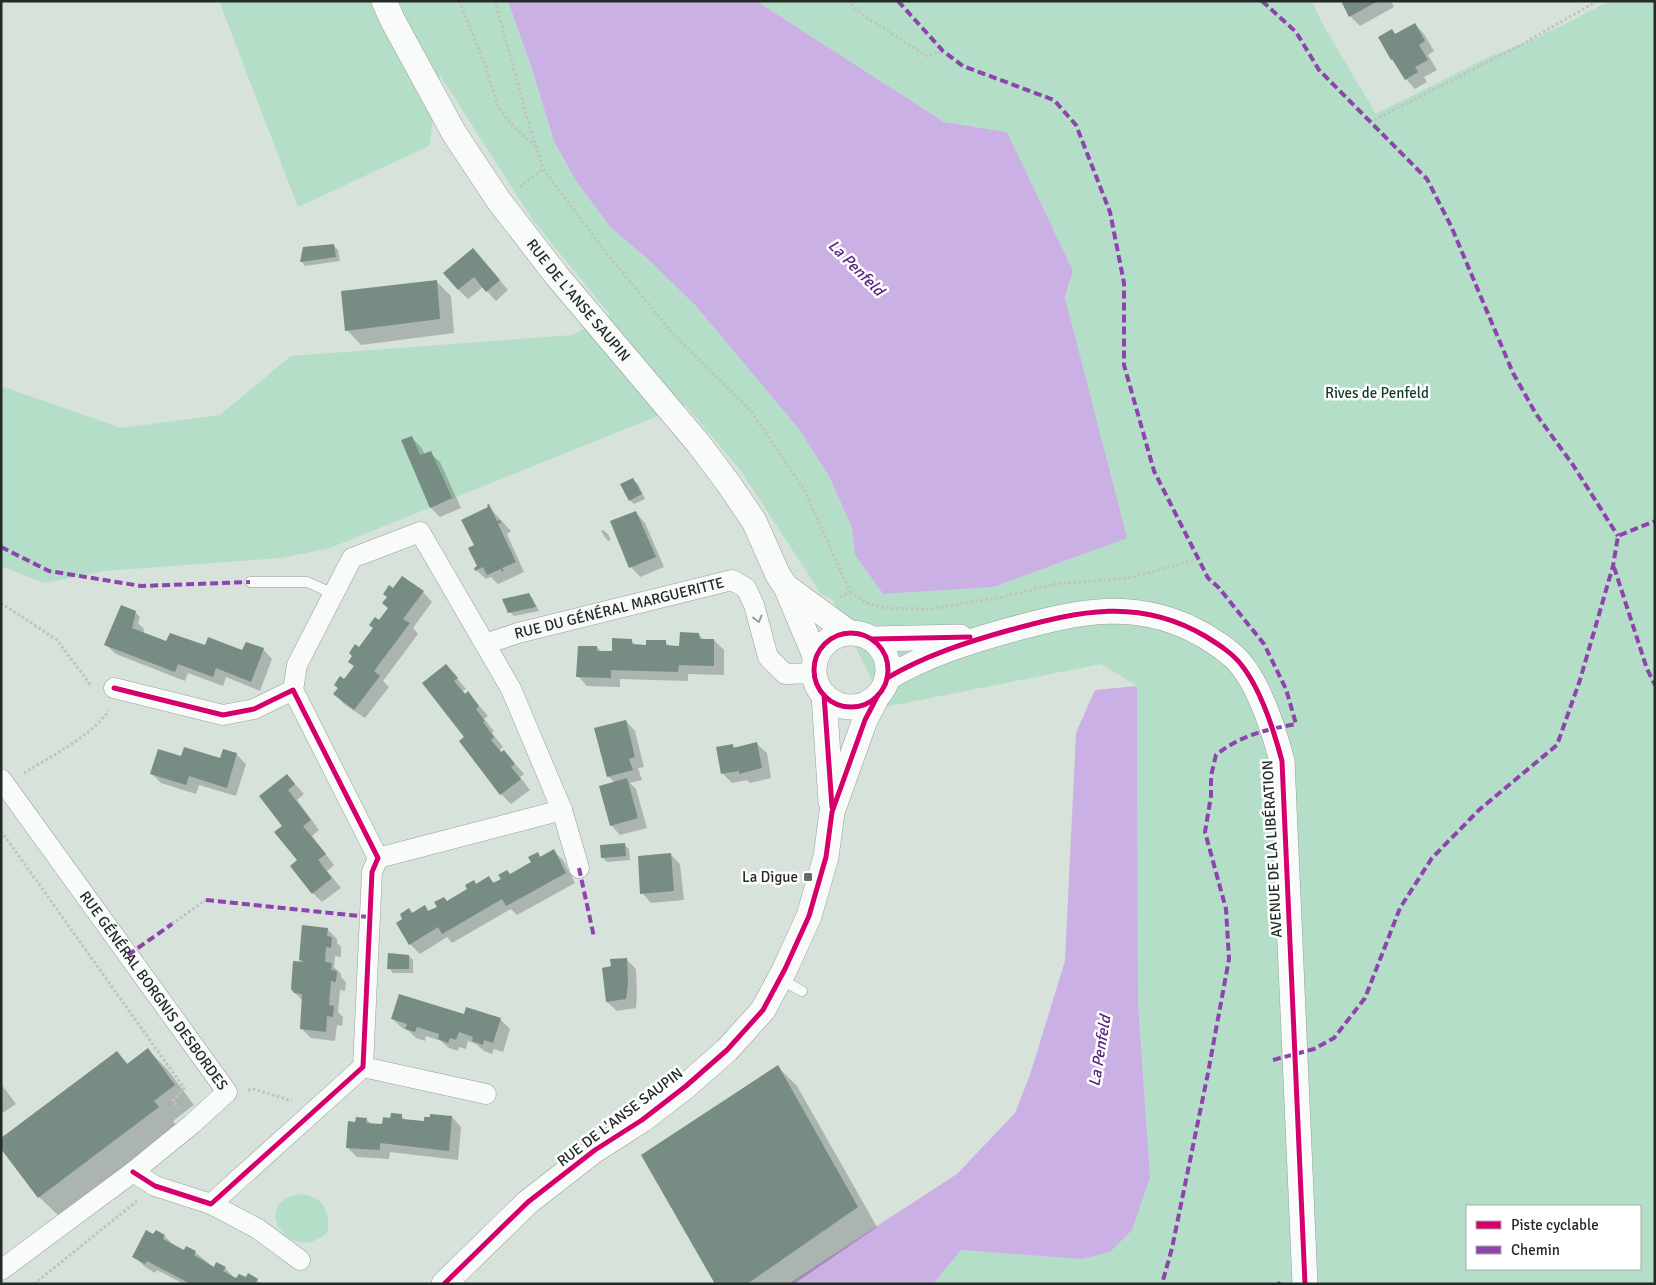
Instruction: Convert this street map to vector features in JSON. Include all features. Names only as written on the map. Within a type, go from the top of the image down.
[{"type":"street","name":"RUE DE L'ANSE SAUPIN","points":[[384,1],[454,133],[499,201],[556,276],[698,443],[728,482],[754,521],[778,575],[786,587],[818,675],[832,812]]},
{"type":"street","points":[[378,858],[293,690],[297,665],[352,558],[420,532],[511,689],[562,810],[579,868]]},
{"type":"street","name":"RUE DU GÉNÉRAL MARGUERITTE","points":[[485,644],[518,632],[732,580],[746,588],[754,605],[768,657],[771,661],[785,674],[818,675]]},
{"type":"street","name":"RUE DE L'ANSE SAUPIN","points":[[786,587],[848,632]]},
{"type":"street","name":"AVENUE DE LA LIBÉRATION","points":[[883,687],[911,664],[947,649],[1044,621],[1078,614],[1113,611],[1139,612],[1163,616],[1187,625],[1212,640],[1243,667],[1262,701],[1273,729],[1282,761],[1305,1284]]},
{"type":"street","points":[[848,632],[861,634],[873,639],[882,648],[887,660],[888,672],[883,687],[868,703],[856,707],[833,703],[818,675],[820,648],[837,635],[848,632]]},
{"type":"street","name":"AVENUE DE LA LIBÉRATION","points":[[873,639],[985,637]]},
{"type":"street","name":"RUE DE L'ANSE SAUPIN","points":[[444,1284],[528,1202],[595,1150],[642,1120],[686,1086],[726,1050],[763,1010],[791,985],[826,856],[832,812],[865,720],[883,687]]},
{"type":"street","points":[[114,688],[222,715],[254,709],[293,690]]},
{"type":"street","name":"RUE GÉNÉRAL BORGNIS DESBORDES","points":[[1,1270],[133,1172],[192,1124],[227,1092],[7,787]]},
{"type":"street","points":[[378,858],[562,810]]},
{"type":"street","points":[[211,1204],[363,1067],[372,872],[378,858]]},
{"type":"street","points":[[363,1067],[486,1094]]},
{"type":"street","points":[[133,1172],[155,1186],[211,1204],[258,1229],[300,1260]]},
{"type":"lane","points":[[250,582],[307,582],[334,594]]},
{"type":"path","points":[[459,1],[486,67],[498,107],[515,128],[536,147]]},
{"type":"path","points":[[495,1],[543,169],[608,256],[673,334],[751,411],[806,491],[850,592],[866,603],[885,608],[930,609],[1002,597],[1056,584],[1129,578],[1197,559]]},
{"type":"path","points":[[847,1],[867,18],[927,56],[943,51]]},
{"type":"path","points":[[1370,122],[1523,44],[1597,1]]},
{"type":"path","points":[[812,607],[821,597],[833,600],[850,592]]},
{"type":"path","points":[[1,603],[57,640],[90,684],[114,688]]},
{"type":"path","points":[[7,787],[25,786],[18,776],[52,756],[99,724]]},
{"type":"path","points":[[1,831],[184,1088],[173,1101],[192,1124]]},
{"type":"path","points":[[172,924],[206,900]]},
{"type":"path","points":[[246,1090],[254,1089],[297,1102]]},
{"type":"path","points":[[34,1284],[90,1241],[155,1186]]},
{"type":"green space","name":"Rives de Penfeld","points":[[219,1],[508,1],[532,69],[554,141],[576,181],[611,228],[649,260],[695,305],[799,429],[829,476],[852,528],[855,555],[883,594],[993,587],[1073,271],[1007,132],[944,122],[756,1],[1312,1],[1322,23],[1376,114],[1489,57],[1537,38],[1610,1],[1655,1],[1655,1284],[933,1284],[960,1250],[1081,1259],[1150,1177],[1138,1001],[1137,686],[1101,664],[885,707],[833,600],[821,594],[741,471],[685,405],[330,548],[280,558],[105,571],[44,583],[1,566],[1,386],[121,428],[220,415],[291,356],[573,335],[610,315],[532,219],[440,75],[429,146],[298,207]]},
{"type":"green space","points":[[294,1195],[313,1197],[322,1204],[327,1215],[327,1233],[314,1241],[303,1243],[289,1238],[283,1233],[276,1220],[278,1206],[285,1199]]},
{"type":"water","name":"La Penfeld","points":[[508,1],[756,1],[944,122],[1007,132],[1073,271],[1065,298],[1127,538],[993,587],[883,594],[855,555],[852,528],[829,476],[799,429],[695,305],[649,260],[611,228],[576,181],[554,141],[532,69]]},
{"type":"water","name":"La Penfeld","points":[[1137,686],[1138,1001],[1150,1177],[1132,1230],[1110,1252],[1081,1259],[961,1250],[933,1284],[788,1284],[957,1174],[1015,1113],[1030,1075],[1065,961],[1076,733],[1095,690]]},
{"type":"building","points":[[1341,1],[1378,1],[1349,17]]},
{"type":"building","points":[[1415,23],[1425,41],[1419,45],[1428,60],[1415,67],[1418,72],[1405,80],[1378,37],[1392,29],[1395,34]]},
{"type":"building","points":[[334,244],[336,257],[300,262],[303,247]]},
{"type":"building","points":[[473,248],[500,280],[486,292],[474,277],[458,290],[443,273]]},
{"type":"building","points":[[437,280],[440,319],[345,331],[341,291]]},
{"type":"building","points":[[412,436],[420,455],[431,451],[452,498],[430,508],[401,440]]},
{"type":"building","points":[[633,478],[642,494],[629,501],[620,484]]},
{"type":"building","points":[[489,504],[497,521],[500,520],[501,522],[498,524],[516,562],[502,568],[504,571],[502,572],[501,569],[487,575],[483,567],[475,571],[474,568],[477,566],[468,548],[474,545],[461,520],[488,507],[487,505]]},
{"type":"building","points":[[636,511],[656,557],[629,568],[610,521]]},
{"type":"building","points":[[402,576],[424,591],[403,619],[410,623],[374,671],[380,676],[354,710],[333,694],[338,688],[334,685],[340,676],[344,679],[354,666],[348,662],[352,656],[349,653],[355,644],[359,647],[373,628],[369,625],[375,617],[379,620],[388,608],[382,603],[387,597],[383,594],[389,585],[393,588]]},
{"type":"building","points":[[529,593],[536,607],[508,613],[502,599]]},
{"type":"building","points":[[121,605],[136,611],[132,628],[166,641],[170,633],[205,645],[208,637],[242,650],[246,642],[264,648],[251,682],[216,668],[213,677],[178,664],[175,672],[104,645]]},
{"type":"building","points":[[680,632],[699,633],[700,639],[714,639],[714,666],[679,665],[678,672],[611,670],[611,678],[576,677],[578,646],[597,646],[597,651],[612,651],[612,638],[632,639],[632,644],[646,645],[646,640],[666,640],[666,645],[679,646]]},
{"type":"building","points":[[446,664],[458,678],[454,681],[465,694],[468,691],[479,706],[476,709],[494,737],[491,740],[501,752],[504,750],[515,764],[511,767],[521,779],[500,795],[459,741],[464,737],[422,683]]},
{"type":"building","points":[[626,720],[635,757],[629,759],[633,770],[607,777],[594,728]]},
{"type":"building","points":[[757,742],[762,768],[739,774],[739,771],[721,774],[716,747],[733,744],[733,748]]},
{"type":"building","points":[[184,747],[220,758],[223,749],[237,753],[227,788],[189,776],[186,785],[150,774],[158,749],[181,756]]},
{"type":"building","points":[[287,774],[295,784],[288,790],[311,820],[303,826],[326,854],[318,860],[332,878],[312,894],[290,866],[297,860],[274,832],[282,826],[259,796]]},
{"type":"building","points":[[627,778],[638,818],[610,826],[599,786]]},
{"type":"building","points":[[625,843],[626,856],[601,858],[600,845]]},
{"type":"building","points":[[554,849],[566,873],[506,906],[502,899],[442,934],[438,927],[409,945],[396,923],[402,919],[400,914],[409,908],[412,913],[425,905],[428,911],[437,907],[434,902],[444,897],[447,901],[467,889],[465,885],[474,880],[476,884],[489,876],[493,883],[501,879],[498,875],[507,870],[510,874],[531,862],[528,857],[538,852],[540,857]]},
{"type":"building","points":[[671,853],[674,891],[640,894],[638,856]]},
{"type":"building","points":[[302,925],[328,928],[327,936],[332,937],[331,948],[326,947],[325,962],[332,963],[331,970],[337,971],[336,982],[331,981],[329,1005],[334,1006],[333,1017],[327,1016],[326,1032],[300,1029],[302,994],[294,993],[291,989],[293,961],[305,962],[299,960]]},
{"type":"building","points":[[388,953],[409,955],[409,969],[387,969]]},
{"type":"building","points":[[627,958],[628,984],[626,999],[606,1002],[602,968],[611,966],[610,959]]},
{"type":"building","points":[[399,994],[464,1014],[466,1007],[501,1018],[493,1043],[484,1040],[483,1045],[472,1041],[473,1037],[459,1032],[456,1040],[450,1038],[448,1043],[438,1039],[439,1034],[417,1027],[415,1032],[405,1029],[407,1024],[391,1019]]},
{"type":"building","points":[[148,1048],[175,1085],[154,1101],[159,1107],[38,1198],[1,1149],[1,1138],[117,1051],[127,1064]]},
{"type":"building","points":[[778,1065],[858,1207],[747,1284],[715,1284],[641,1155]]},
{"type":"building","points":[[391,1113],[402,1114],[402,1119],[424,1121],[424,1117],[430,1117],[430,1114],[452,1116],[449,1151],[380,1143],[380,1150],[346,1148],[348,1121],[355,1122],[356,1117],[367,1118],[366,1123],[382,1124],[383,1117],[390,1118]]},
{"type":"building","points":[[146,1230],[153,1234],[156,1230],[165,1235],[163,1239],[184,1250],[186,1246],[196,1251],[194,1255],[214,1267],[216,1262],[226,1267],[223,1271],[236,1278],[239,1274],[246,1277],[248,1273],[258,1279],[255,1284],[191,1284],[147,1261],[145,1264],[132,1257]]},
{"type":"marked path","points":[[898,1],[943,51],[963,66],[1054,100],[1076,125],[1110,212],[1124,283],[1124,365],[1154,471],[1208,578],[1219,588],[1264,644],[1286,689],[1296,724],[1254,734],[1225,748],[1216,755],[1211,776],[1211,796],[1205,832],[1226,909],[1229,959],[1172,1248],[1162,1284]]},
{"type":"marked path","points":[[1262,1],[1296,32],[1319,70],[1427,179],[1451,226],[1513,373],[1536,414],[1573,465],[1618,536]]},
{"type":"marked path","points":[[1273,1060],[1314,1049],[1334,1038],[1365,998],[1400,908],[1432,858],[1479,810],[1557,745],[1580,680],[1613,566],[1618,536],[1655,521]]},
{"type":"marked path","points":[[1,547],[49,571],[141,586],[250,582]]},
{"type":"marked path","points":[[1614,567],[1647,669],[1655,685]]},
{"type":"marked path","points":[[579,868],[594,937]]},
{"type":"marked path","points":[[206,900],[369,917]]},
{"type":"marked path","points":[[128,955],[172,924]]},
{"type":"cycle path","points":[[887,678],[932,656],[978,639],[1060,617],[1109,611],[1156,616],[1181,624],[1220,646],[1235,658],[1250,677],[1262,700],[1282,761],[1305,1284]]},
{"type":"cycle path","points":[[851,633],[872,639],[882,649],[888,670],[882,691],[872,701],[851,707],[830,701],[820,691],[814,670],[820,649],[830,639],[851,633]]},
{"type":"cycle path","points":[[873,639],[970,637]]},
{"type":"cycle path","points":[[114,688],[223,715],[254,709],[293,690],[378,858],[372,872],[363,1067],[211,1204],[155,1186],[133,1172]]},
{"type":"cycle path","points":[[824,695],[832,807]]},
{"type":"cycle path","points":[[444,1284],[528,1202],[595,1150],[642,1120],[686,1086],[727,1050],[763,1010],[785,969],[809,916],[826,857],[832,812],[865,720],[878,695]]},
{"type":"place","name":"La Digue","points":[[808,877]]}]
